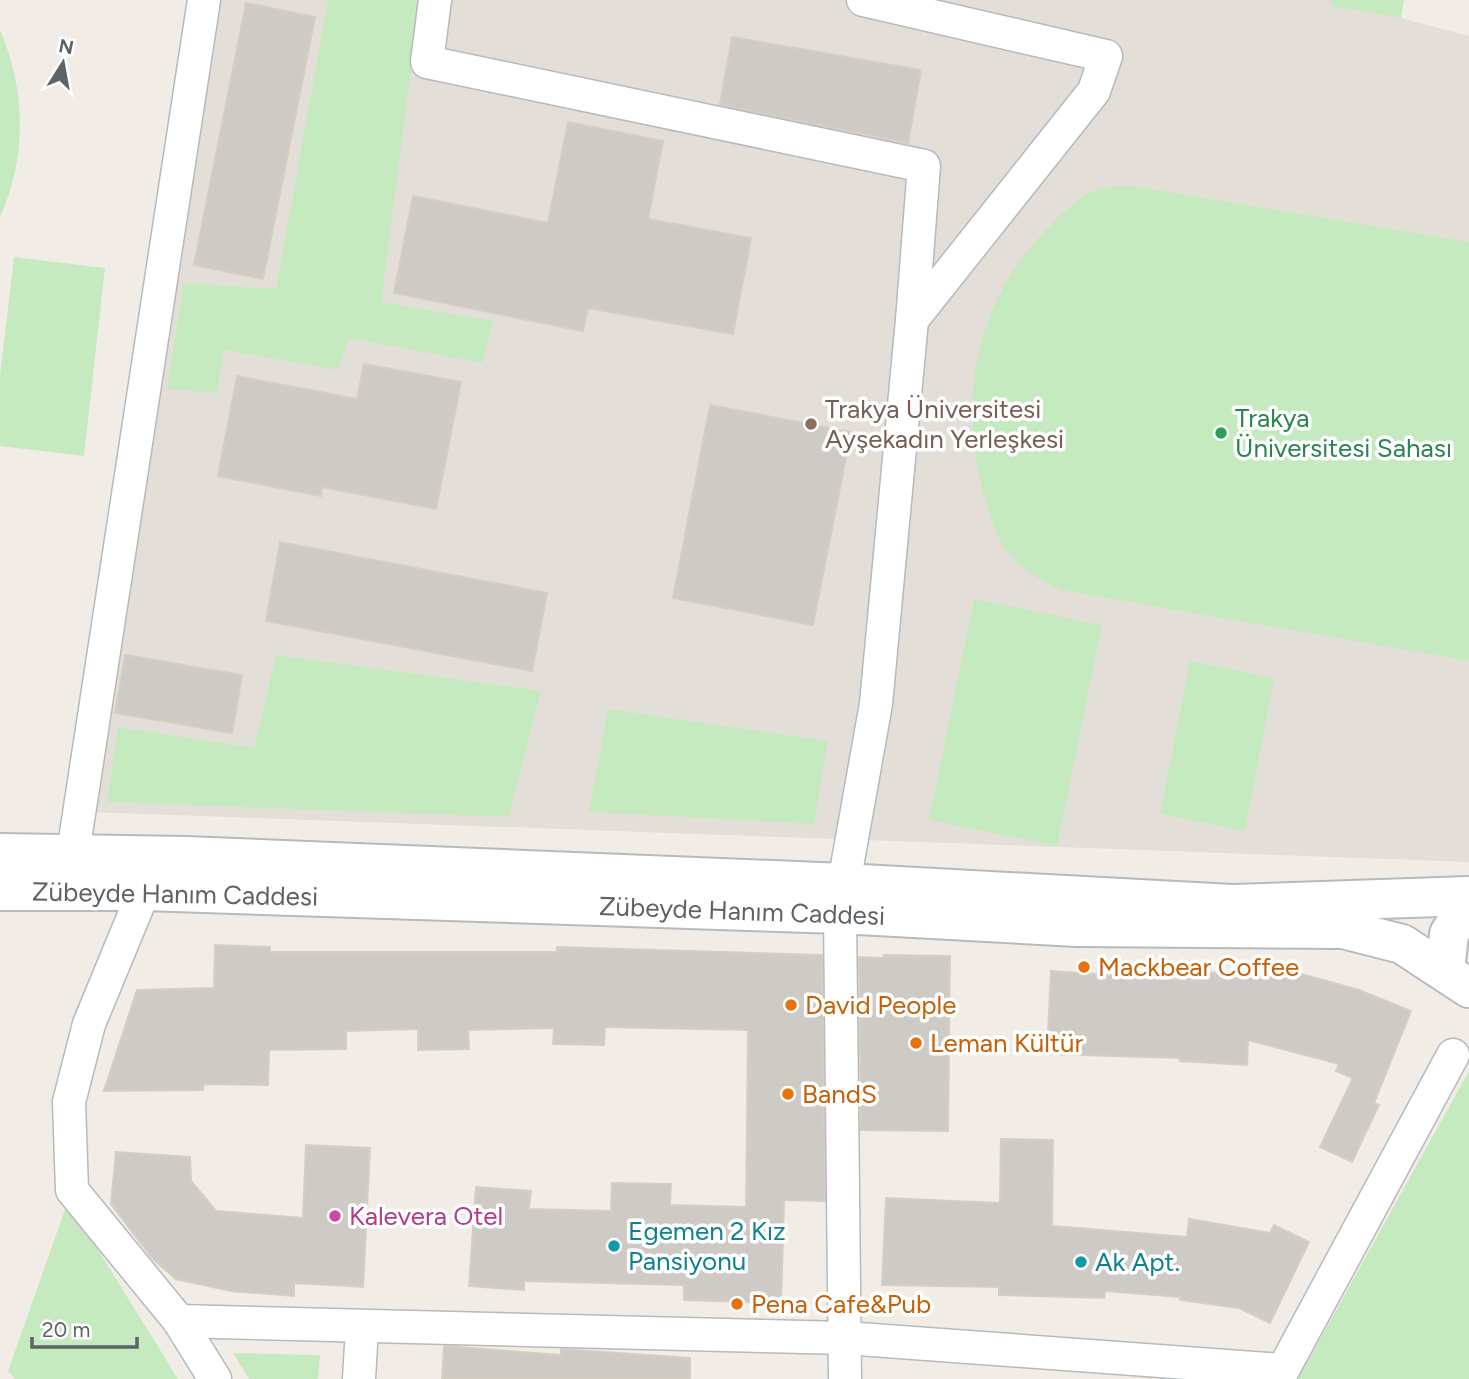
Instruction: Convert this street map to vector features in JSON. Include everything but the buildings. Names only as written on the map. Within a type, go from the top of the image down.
[{"type":"main road","name":"Zübeyde Hanım Caddesi","points":[[0,853],[73,853],[842,898],[1077,927],[1343,929],[1402,944],[1457,979]]},
{"type":"main road","name":"Zübeyde Hanım Caddesi","points":[[0,891],[1232,904],[1469,899]]},
{"type":"main road","points":[[1457,979],[1449,934],[1469,899]]},
{"type":"street","points":[[73,853],[204,0]]},
{"type":"street","points":[[435,0],[427,62],[924,166],[876,704],[842,898],[845,1379]]},
{"type":"street","points":[[863,0],[1106,56],[1094,91],[912,320]]},
{"type":"street","points":[[144,891],[89,1024],[69,1102],[72,1190],[179,1321],[215,1379]]},
{"type":"street","points":[[179,1321],[362,1328],[845,1338],[1259,1371],[1283,1370],[1453,1055]]},
{"type":"street","points":[[359,1379],[362,1328]]},
{"type":"shaded area","name":"Trakya Üniversitesi Ayşekadın Yerleşkesi","points":[[218,0],[1402,0],[1401,18],[1469,36],[1469,862],[92,812]]},
{"type":"green space","points":[[328,0],[420,0],[381,302],[493,321],[482,363],[349,338],[338,370],[224,350],[217,393],[167,389],[184,283],[276,289]]},
{"type":"green space","points":[[1331,0],[1404,0],[1401,18],[1332,6]]},
{"type":"green space","points":[[0,30],[15,76],[20,124],[15,171],[0,217]]},
{"type":"green space","name":"Trakya Üniversitesi Sahası","points":[[1127,185],[1469,242],[1469,661],[1061,590],[1027,570],[1005,548],[995,529],[986,501],[977,465],[973,428],[973,391],[979,354],[989,319],[1004,285],[1025,254],[1060,216],[1090,193]]},
{"type":"green space","points":[[14,257],[105,268],[84,456],[0,446],[0,376]]},
{"type":"green space","points":[[974,599],[1102,625],[1057,846],[929,820]]},
{"type":"green space","points":[[276,655],[541,691],[509,817],[107,802],[118,727],[254,748]]},
{"type":"green space","points":[[1190,661],[1274,678],[1245,831],[1160,814]]},
{"type":"green space","points":[[608,709],[828,741],[814,824],[589,812]]},
{"type":"green space","points":[[1469,1071],[1469,1379],[1298,1379]]},
{"type":"green space","points":[[68,1201],[178,1379],[15,1379],[8,1371]]},
{"type":"green space","points":[[233,1353],[320,1355],[318,1379],[249,1379]]},
{"type":"place","name":"Trakya Üniversitesi Ayşekadın Yerleşkesi","points":[[811,424]]},
{"type":"place","name":"Trakya Üniversitesi Sahası","points":[[1221,433]]},
{"type":"place","name":"Mackbear Coffee","points":[[1084,967]]},
{"type":"place","name":"David People","points":[[791,1005]]},
{"type":"place","name":"Leman Kültür","points":[[916,1043]]},
{"type":"place","name":"BandS","points":[[788,1094]]},
{"type":"place","name":"Kalevera Otel","points":[[335,1216]]},
{"type":"place","name":"Egemen 2 Kız Pansiyonu","points":[[614,1246]]},
{"type":"place","name":"Ak Apt.","points":[[1081,1262]]},
{"type":"place","name":"Pena Cafe&Pub","points":[[737,1304]]}]
